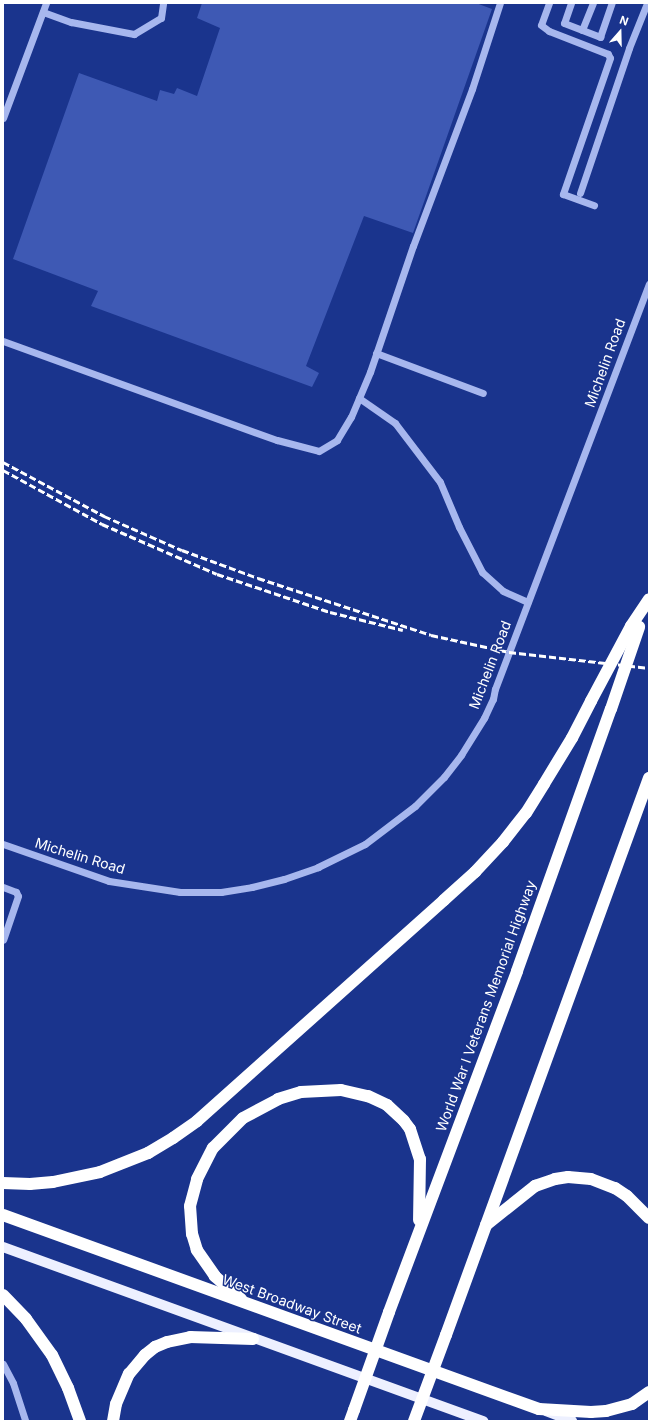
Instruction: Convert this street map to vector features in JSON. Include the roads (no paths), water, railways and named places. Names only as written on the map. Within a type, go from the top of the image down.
[{"type":"highway","name":"World War I Veterans Memorial Highway","points":[[352,1416],[418,1231],[517,970],[611,709],[635,626],[649,599]]},
{"type":"highway","points":[[3,1183],[30,1184],[53,1182],[100,1172],[148,1153],[197,1121],[444,900],[489,857],[526,813],[572,738],[591,701],[635,626]]},
{"type":"highway","points":[[414,1421],[649,778]]},
{"type":"highway","points":[[248,1305],[215,1276],[204,1263],[197,1250],[192,1234],[190,1206],[197,1179],[213,1148],[243,1118],[278,1099],[301,1092],[341,1090],[368,1096],[387,1105],[395,1112],[410,1130],[420,1159],[418,1231]]},
{"type":"highway","points":[[485,1225],[535,1186],[556,1179],[568,1177],[591,1179],[615,1188],[627,1196],[649,1218]]},
{"type":"highway","name":"West Broadway Street","points":[[3,1215],[248,1305],[539,1409]]},
{"type":"highway","points":[[3,1295],[26,1319],[52,1355],[68,1388],[80,1421]]},
{"type":"highway","points":[[113,1421],[116,1404],[129,1374],[145,1355],[155,1347],[167,1342],[190,1337],[253,1339]]},
{"type":"highway","points":[[539,1409],[591,1412],[606,1411],[632,1404],[649,1392]]},
{"type":"main road","points":[[3,1247],[253,1339],[483,1421]]},
{"type":"main road","name":"West Broadway Street","points":[[539,1409],[572,1421]]},
{"type":"street","points":[[3,118],[46,3]]},
{"type":"street","points":[[43,12],[71,22],[134,34],[161,18],[163,3]]},
{"type":"street","points":[[3,341],[277,440],[319,451],[337,440],[351,417],[376,353],[413,246],[472,89],[500,3]]},
{"type":"street","points":[[549,3],[541,25],[549,32],[608,54],[610,58],[563,194],[594,205]]},
{"type":"street","points":[[571,3],[564,23],[600,36],[612,3]]},
{"type":"street","points":[[582,30],[593,3]]},
{"type":"street","points":[[580,192],[629,48],[647,3]]},
{"type":"street","name":"Michelin Road","points":[[3,844],[109,881],[180,892],[221,892],[252,887],[318,868],[365,844],[415,806],[444,777],[474,735],[493,699],[495,689],[649,284]]},
{"type":"street","points":[[376,353],[483,393]]},
{"type":"street","points":[[359,398],[395,423],[440,482],[459,527],[482,572],[503,591],[528,602]]},
{"type":"street","points":[[3,887],[16,892],[18,896],[3,940]]},
{"type":"street","points":[[3,1364],[13,1383],[25,1421]]},
{"type":"railway","points":[[3,462],[104,516],[182,550],[258,578],[431,635],[509,652],[649,668]]},
{"type":"railway","points":[[3,470],[102,524],[217,574],[330,612],[403,630]]}]
